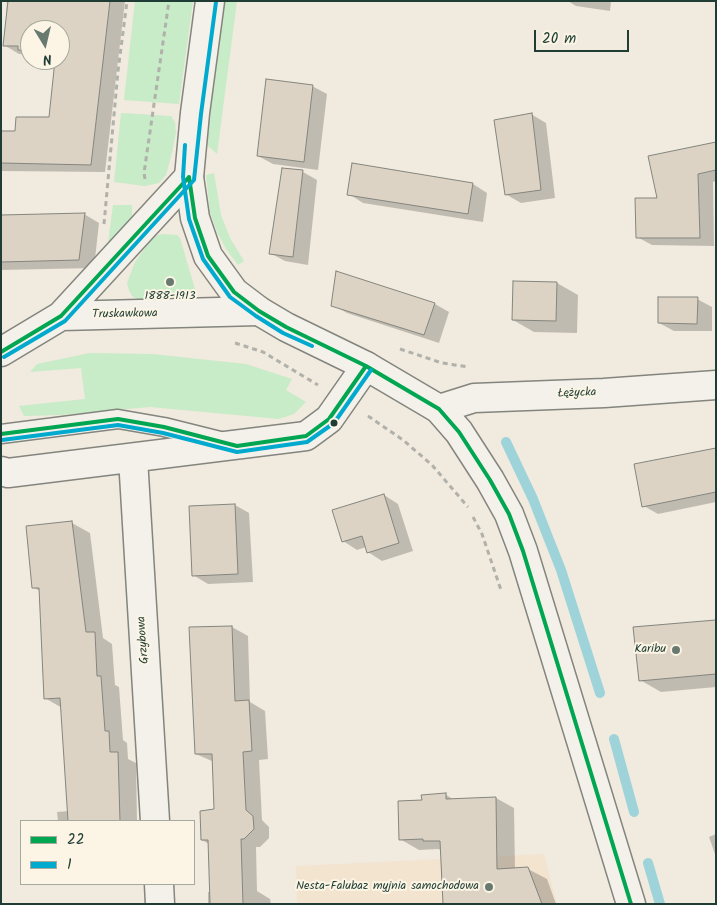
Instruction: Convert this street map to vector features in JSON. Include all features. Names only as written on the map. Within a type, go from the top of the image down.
[{"type":"street","points":[[210,1],[188,177],[195,218],[208,256],[234,292],[258,311],[286,327],[366,366],[439,409],[460,432],[509,514],[523,551],[632,904]]},
{"type":"street","name":"Truskawkowa","points":[[61,316],[188,177]]},
{"type":"street","name":"Truskawkowa","points":[[61,316],[258,311]]},
{"type":"street","points":[[1,352],[61,316]]},
{"type":"street","points":[[1,471],[8,473],[306,436],[329,419],[366,366]]},
{"type":"street","name":"Łężycka","points":[[439,409],[474,398],[716,386]]},
{"type":"street","name":"Grzybowa","points":[[132,458],[155,820]]},
{"type":"street","points":[[159,885],[160,904]]},
{"type":"lane","points":[[1,434],[118,419],[164,427],[237,446]]},
{"type":"path","points":[[104,225],[118,71],[127,1]]},
{"type":"path","points":[[235,343],[263,352],[343,400],[404,440],[432,465],[469,508],[482,534],[503,596]]},
{"type":"path","points":[[398,348],[442,364],[478,368]]},
{"type":"shaded area","points":[[544,854],[557,904],[297,904],[296,866]]},
{"type":"green space","points":[[135,1],[193,1],[179,104],[124,100]]},
{"type":"green space","points":[[225,1],[237,1],[217,154],[205,143]]},
{"type":"green space","points":[[121,113],[171,116],[175,122],[176,132],[172,153],[166,175],[159,183],[145,186],[114,182]]},
{"type":"green space","points":[[214,173],[221,215],[230,238],[244,261],[238,265],[226,249],[217,232],[210,212],[206,175]]},
{"type":"green space","points":[[113,205],[132,205],[132,217],[107,250]]},
{"type":"green space","points":[[163,234],[177,235],[180,238],[195,289],[195,296],[190,300],[137,299],[132,296],[129,290],[127,283],[135,262],[152,238]]},
{"type":"green space","points":[[90,353],[152,354],[246,364],[292,379],[286,390],[306,402],[294,414],[279,419],[150,407],[61,415],[24,416],[19,406],[85,399],[81,368],[30,372],[37,364]]},
{"type":"building","points":[[8,1],[110,1],[91,165],[1,163],[1,131],[15,131],[16,117],[49,117],[54,70],[70,70],[70,20],[20,20],[20,50],[18,50],[18,46],[3,46]]},
{"type":"building","points":[[266,79],[313,85],[304,162],[257,156]]},
{"type":"building","points":[[532,113],[541,190],[505,195],[494,120]]},
{"type":"building","points":[[716,142],[716,170],[698,174],[700,238],[636,238],[635,198],[657,198],[648,156]]},
{"type":"building","points":[[352,163],[473,183],[468,214],[347,195]]},
{"type":"building","points":[[282,168],[303,170],[293,257],[269,254]]},
{"type":"building","points":[[85,213],[79,260],[1,262],[1,215]]},
{"type":"building","points":[[336,271],[435,303],[424,335],[331,306]]},
{"type":"building","points":[[513,281],[557,282],[556,321],[512,320]]},
{"type":"building","points":[[658,297],[698,297],[697,324],[658,323]]},
{"type":"building","points":[[716,448],[716,492],[642,507],[634,464]]},
{"type":"building","points":[[384,494],[399,543],[367,553],[362,536],[342,542],[332,510]]},
{"type":"building","points":[[235,504],[238,574],[192,576],[189,506]]},
{"type":"building","points":[[72,521],[86,632],[95,632],[97,676],[101,676],[105,731],[109,731],[110,752],[118,752],[120,820],[68,820],[60,698],[44,699],[39,588],[32,588],[26,526]]},
{"type":"building","name":"Karibu","points":[[716,620],[716,674],[639,681],[633,627]]},
{"type":"building","points":[[232,626],[235,701],[249,700],[252,751],[243,752],[246,810],[253,816],[254,829],[244,839],[241,839],[243,904],[210,904],[208,840],[201,840],[200,811],[214,809],[212,754],[195,754],[189,627]]},
{"type":"building","points":[[446,793],[446,799],[496,797],[497,869],[528,867],[542,904],[443,904],[440,841],[423,841],[423,839],[399,840],[398,801],[422,800],[421,795]]},
{"type":"waterway","points":[[506,442],[533,499],[561,570],[600,693]]},
{"type":"waterway","points":[[614,739],[634,812]]},
{"type":"waterway","points":[[648,863],[660,904]]},
{"type":"transit line","name":"1","points":[[4,357],[65,321],[194,180],[216,2]]},
{"type":"transit line","name":"1","points":[[185,145],[183,177],[189,219],[203,259],[230,297],[283,333],[312,346]]},
{"type":"transit line","name":"22","points":[[189,177],[195,218],[208,256],[234,292],[259,311],[286,327],[366,366],[439,409],[459,432],[490,480],[509,514],[523,551],[631,904]]},
{"type":"transit line","name":"22","points":[[1,352],[61,316],[189,177]]},
{"type":"transit line","name":"22","points":[[1,434],[118,419],[164,427],[237,446],[306,436],[329,419],[366,366]]},
{"type":"transit line","name":"1","points":[[2,440],[118,425],[163,433],[237,452],[307,442],[334,423],[371,370]]},
{"type":"place","name":"1888-1913","points":[[170,282]]},
{"type":"place","name":"Karibu","points":[[676,650]]},
{"type":"place","name":"Nesta-Falubaz myjnia samochodowa","points":[[489,887]]}]
